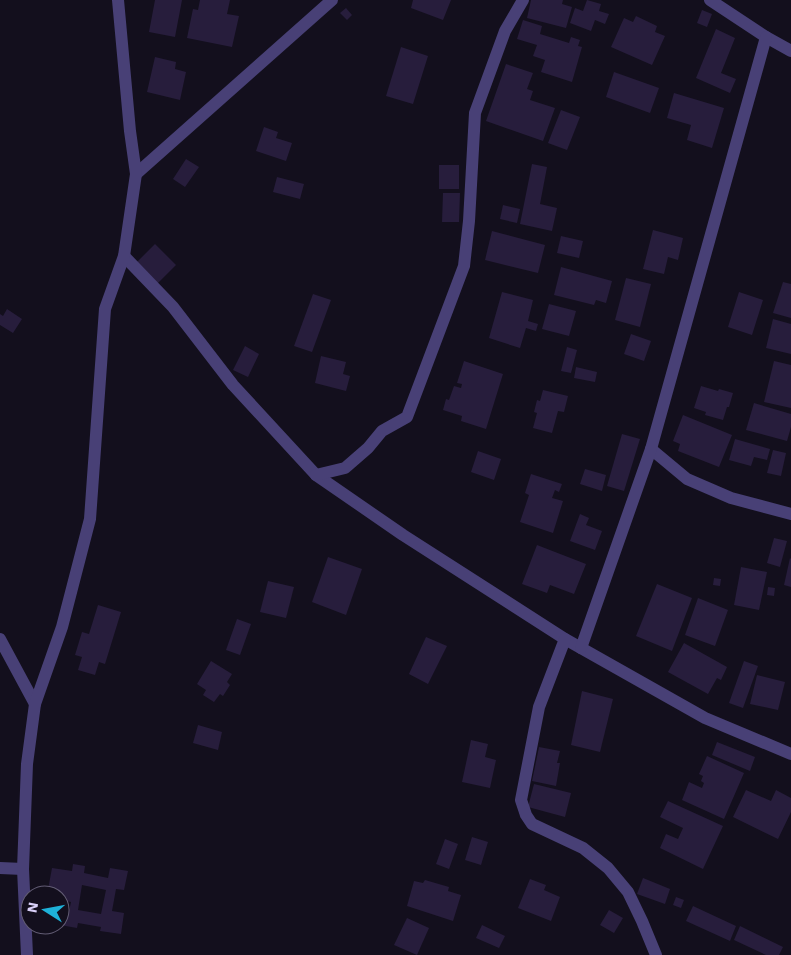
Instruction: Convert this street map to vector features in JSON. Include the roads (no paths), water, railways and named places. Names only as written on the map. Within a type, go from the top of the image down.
[{"type":"street","points":[[27,955],[23,869],[27,764],[35,704],[62,626],[90,519],[105,309],[124,256],[136,174],[130,131],[118,0]]},
{"type":"street","points":[[136,174],[332,0]]},
{"type":"street","points":[[316,475],[345,468],[368,448],[382,431],[407,417],[464,266],[469,221],[475,113],[505,32],[523,0]]},
{"type":"street","points":[[710,0],[791,51]]},
{"type":"street","points":[[581,648],[650,449],[766,37]]},
{"type":"street","points":[[124,256],[173,307],[233,385],[316,475],[565,639],[705,718],[791,754]]},
{"type":"street","points":[[650,449],[686,479],[731,498],[791,514]]},
{"type":"street","points":[[0,639],[35,704]]},
{"type":"street","points":[[565,639],[539,707],[521,800],[526,815],[532,824],[583,848],[608,868],[628,892],[656,955]]},
{"type":"street","points":[[0,868],[23,869]]}]
